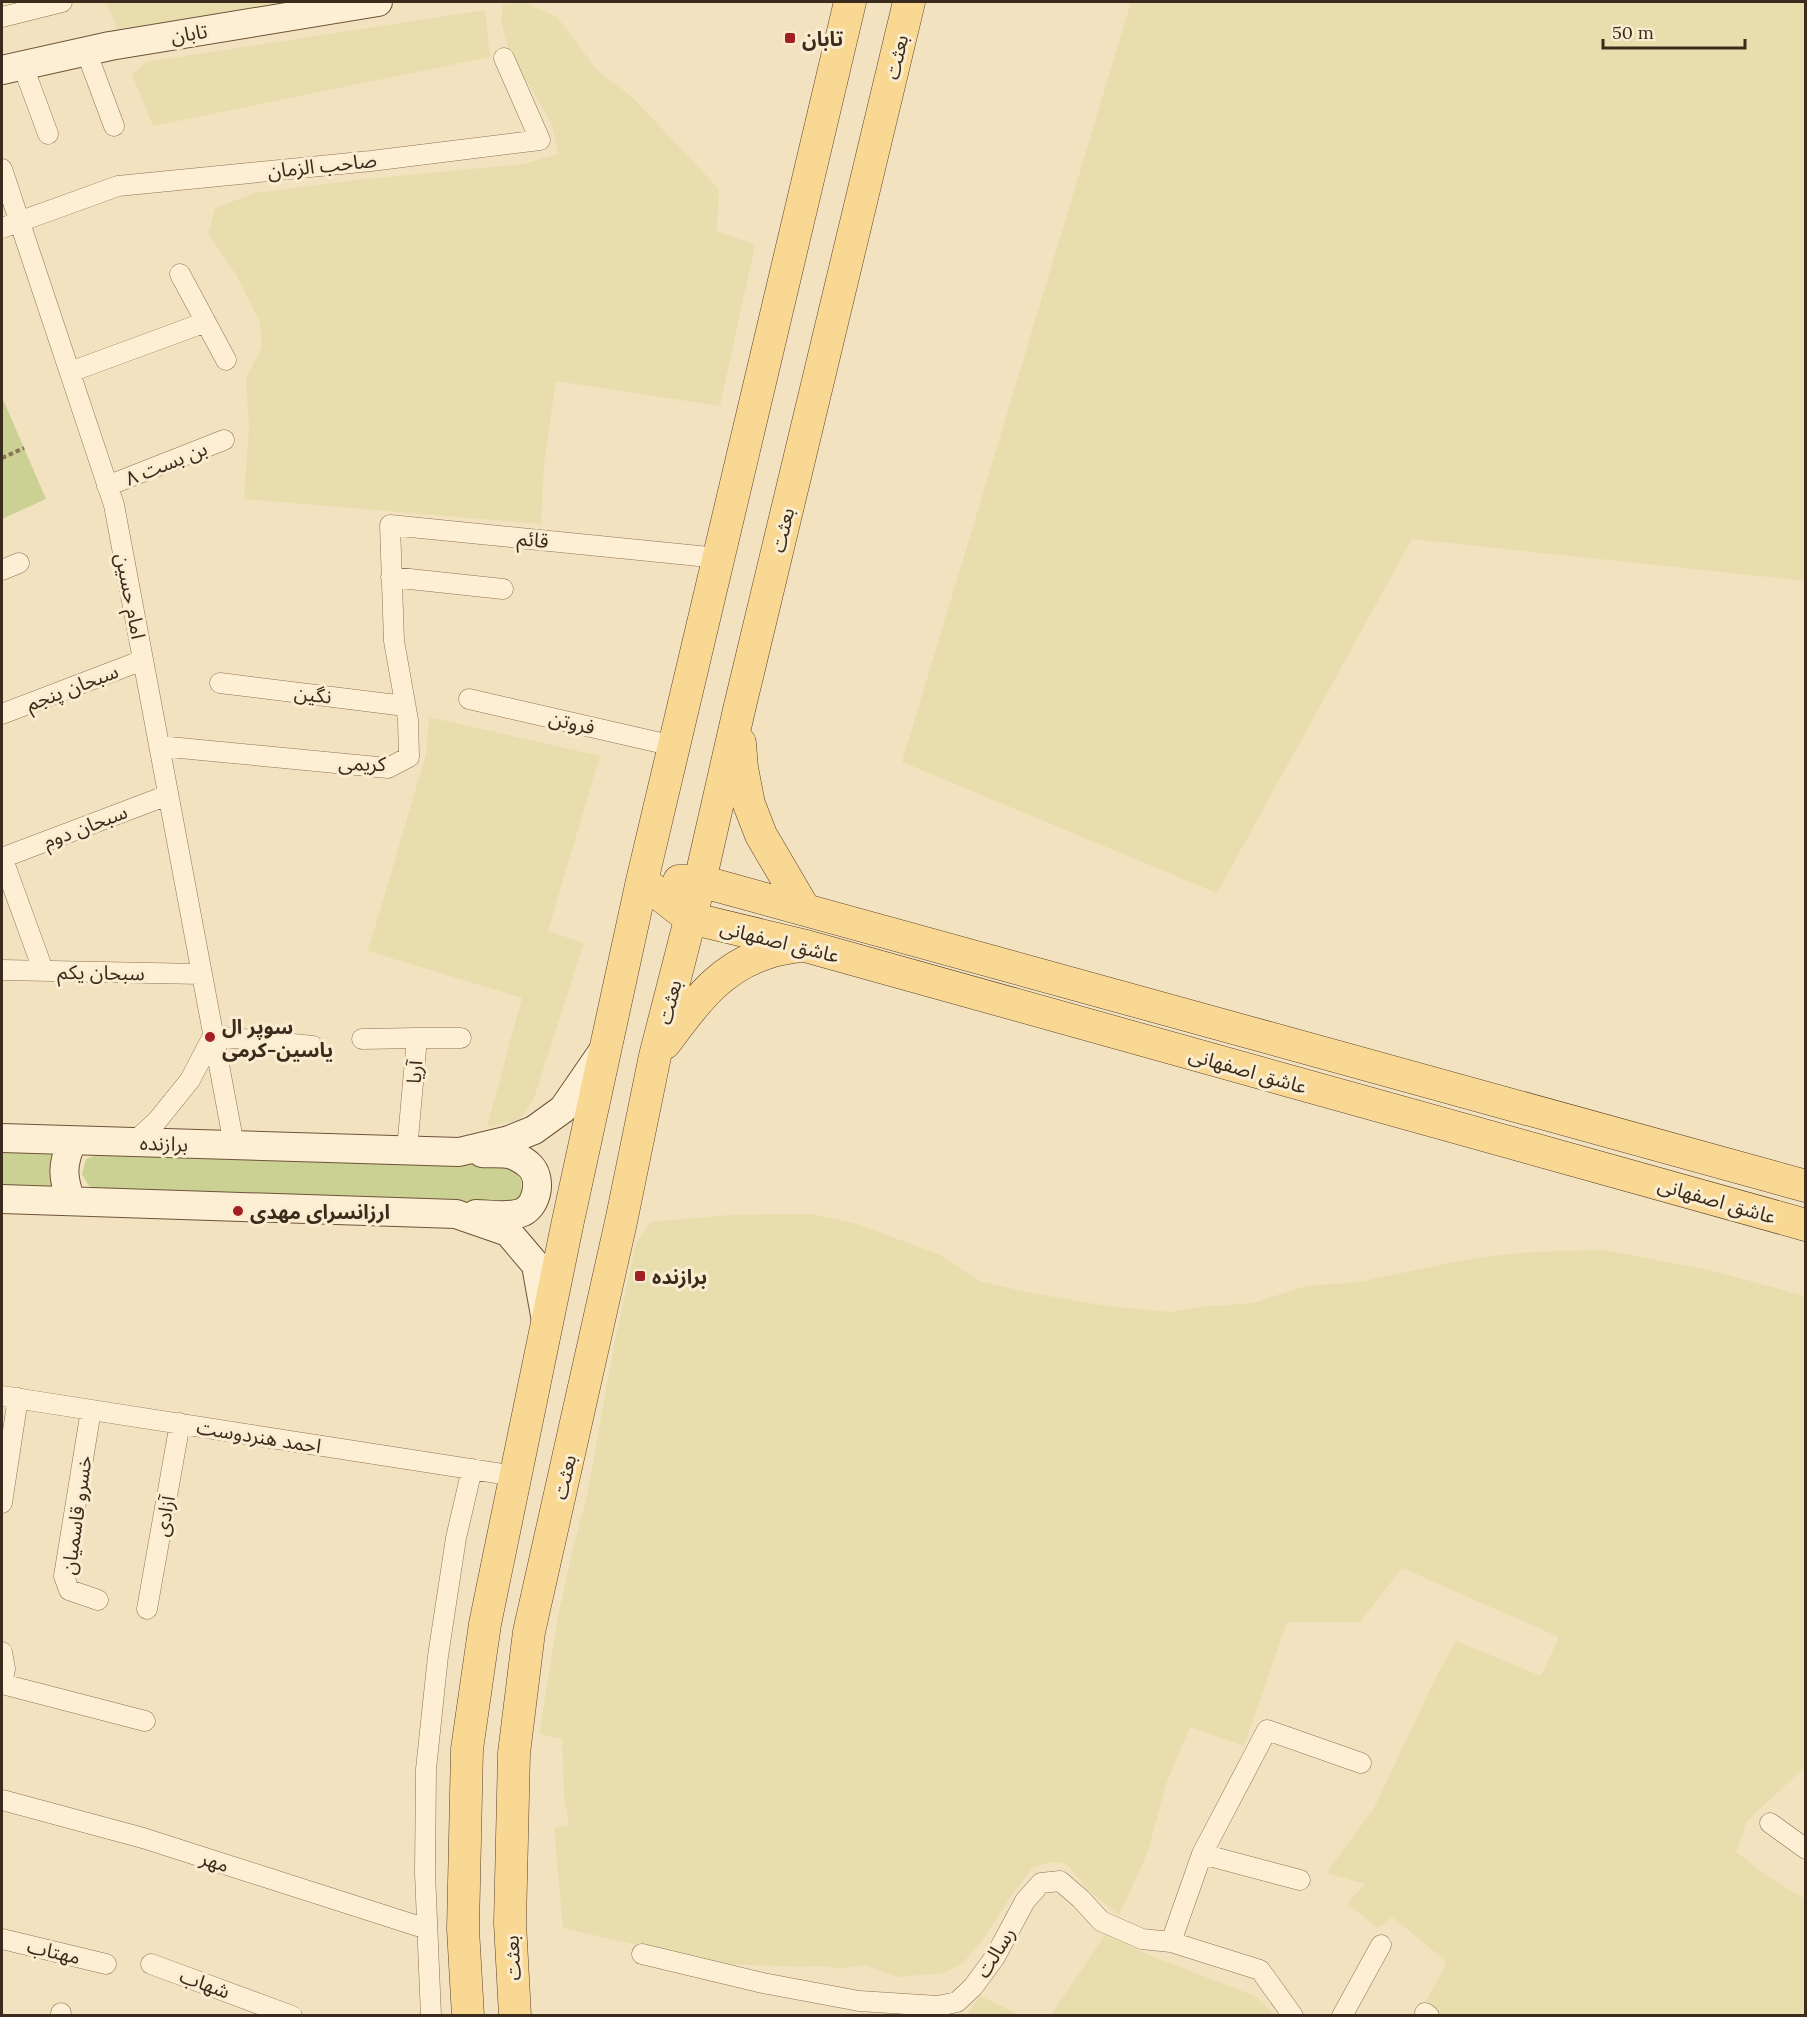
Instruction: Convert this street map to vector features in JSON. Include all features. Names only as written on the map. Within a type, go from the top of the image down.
[{"type":"main road","name":"تابان","points":[[12,68],[110,46],[378,2]]},
{"type":"main road","points":[[468,2016],[463,1929],[467,1749],[485,1624],[642,881],[850,2]]},
{"type":"main road","name":"بعثت","points":[[515,2016],[510,1923],[514,1753],[529,1632],[621,1222],[655,1056],[700,881],[909,2]]},
{"type":"main road","points":[[739,710],[742,768],[749,804],[760,835],[805,910]]},
{"type":"main road","points":[[642,881],[690,918]]},
{"type":"main road","name":"عاشق اصفهانی","points":[[642,881],[700,881],[1806,1186]]},
{"type":"main road","name":"عاشق اصفهانی","points":[[690,918],[802,945],[1806,1225]]},
{"type":"main road","points":[[655,1056],[700,996],[733,969],[767,953],[802,945]]},
{"type":"main road","name":"برازنده","points":[[2,1138],[459,1152],[509,1140],[534,1130],[563,1109],[607,1045]]},
{"type":"main road","points":[[71,1201],[64,1181],[64,1160],[72,1141]]},
{"type":"main road","points":[[2,1201],[71,1201],[456,1214],[510,1214],[522,1212],[532,1204],[537,1180],[531,1167],[513,1155],[459,1152]]},
{"type":"main road","points":[[456,1214],[508,1232],[536,1265],[547,1325]]},
{"type":"main road","points":[[485,1624],[529,1632]]},
{"type":"street","points":[[2,17],[62,2]]},
{"type":"street","points":[[86,51],[114,126]]},
{"type":"street","name":"صاحب الزمان","points":[[10,224],[118,186],[371,161],[540,140],[504,58]]},
{"type":"street","points":[[12,68],[48,134]]},
{"type":"street","name":"امام حسین","points":[[2,169],[10,224],[70,372],[114,505],[234,1145]]},
{"type":"street","points":[[180,274],[226,360]]},
{"type":"street","points":[[70,372],[206,322]]},
{"type":"street","name":"بن بست ۸","points":[[107,486],[224,440]]},
{"type":"street","name":"قائم","points":[[391,572],[390,525],[718,558]]},
{"type":"street","points":[[391,572],[503,589]]},
{"type":"street","name":"کریمی","points":[[159,746],[388,768],[409,757],[408,720],[394,641],[391,572]]},
{"type":"street","name":"سبحان پنجم","points":[[2,714],[143,660]]},
{"type":"street","name":"نگین","points":[[220,682],[405,706]]},
{"type":"street","name":"فروتن","points":[[469,699],[674,746]]},
{"type":"street","name":"سبحان دوم","points":[[2,857],[168,795]]},
{"type":"street","points":[[2,857],[43,970]]},
{"type":"street","name":"سبحان یکم","points":[[2,970],[201,974]]},
{"type":"street","points":[[134,1142],[157,1121],[190,1080],[213,1036],[313,1046]]},
{"type":"street","points":[[362,1039],[417,1038]]},
{"type":"street","name":"آریا","points":[[407,1150],[417,1038],[462,1038]]},
{"type":"street","points":[[2,1503],[10,1397]]},
{"type":"street","name":"احمد هنردوست","points":[[10,1397],[515,1476]]},
{"type":"street","name":"خسرو قاسمیان","points":[[91,1410],[64,1576],[69,1590],[98,1600]]},
{"type":"street","name":"آزادی","points":[[147,1609],[180,1424]]},
{"type":"street","points":[[430,2016],[425,1873],[426,1769],[438,1656],[456,1538],[472,1469]]},
{"type":"street","points":[[2,1652],[5,1669],[2,1684],[145,1721]]},
{"type":"street","points":[[1171,1942],[1202,1854],[1267,1730],[1361,1763]]},
{"type":"street","name":"مهر","points":[[2,1800],[143,1838],[427,1929]]},
{"type":"street","points":[[1770,1823],[1806,1849]]},
{"type":"street","points":[[1202,1854],[1300,1880]]},
{"type":"street","name":"رسالت","points":[[642,1954],[763,1983],[848,1999],[938,2006],[957,2002],[973,1987],[995,1957],[1025,1901],[1041,1883],[1060,1881],[1101,1921],[1142,1939],[1171,1942],[1260,1970],[1293,2016]]},
{"type":"street","name":"مهتاب","points":[[2,1939],[106,1964]]},
{"type":"street","points":[[1342,2016],[1381,1945]]},
{"type":"street","name":"شهاب","points":[[151,1964],[292,2016]]},
{"type":"path","points":[[2,458],[24,448]]},
{"type":"shaded area","points":[[106,2],[317,2],[118,31]]},
{"type":"shaded area","points":[[524,2],[557,17],[597,70],[632,97],[719,189],[717,231],[755,245],[720,406],[556,381],[544,465],[541,524],[244,499],[249,427],[246,378],[262,347],[260,322],[237,276],[208,234],[215,208],[255,193],[356,180],[523,164],[559,154],[551,123],[509,51],[501,21],[503,5]]},
{"type":"shaded area","points":[[1131,2],[1805,2],[1805,581],[1412,539],[1217,893],[902,762]]},
{"type":"shaded area","points":[[485,10],[490,57],[153,126],[132,75],[146,62]]},
{"type":"shaded area","points":[[429,717],[600,756],[548,931],[584,943],[533,1101],[519,1120],[487,1127],[522,998],[368,951],[426,754]]},
{"type":"shaded area","points":[[811,1214],[854,1223],[938,1254],[980,1281],[1031,1293],[1107,1306],[1170,1312],[1199,1307],[1253,1303],[1306,1286],[1359,1282],[1464,1260],[1518,1253],[1560,1251],[1604,1250],[1709,1270],[1805,1296],[1805,1767],[1747,1821],[1736,1852],[1770,1878],[1805,1899],[1805,2015],[1419,2015],[1447,1962],[1392,1917],[1378,1928],[1347,1904],[1365,1884],[1326,1873],[1374,1808],[1438,1673],[1456,1641],[1541,1676],[1559,1637],[1402,1568],[1360,1622],[1287,1622],[1244,1746],[1190,1727],[1167,1782],[1147,1854],[1119,1915],[1089,1891],[1067,1864],[1053,1862],[1033,1867],[983,1939],[963,1963],[944,1973],[897,1977],[865,1965],[840,1969],[821,1966],[718,1964],[563,1928],[554,1828],[569,1825],[564,1796],[562,1739],[539,1734],[558,1617],[587,1496],[615,1340],[636,1243],[651,1222],[730,1215]]},
{"type":"shaded area","points":[[1105,1935],[1149,1955],[1255,1996],[1275,2015],[1051,2015]]},
{"type":"shaded area","points":[[980,1996],[1012,2011],[1017,2015],[967,2015]]},
{"type":"green space","points":[[2,397],[46,499],[2,519]]},
{"type":"green space","points":[[2,1148],[28,1149],[52,1154],[61,1172],[56,1191],[2,1189]]},
{"type":"green space","points":[[99,1154],[511,1164],[521,1180],[522,1197],[507,1205],[106,1190],[89,1186],[82,1174],[86,1159]]},
{"type":"place","name":"تابان","points":[[790,38]]},
{"type":"place","name":"سوپر ال یاسین-کرمی","points":[[210,1037]]},
{"type":"place","name":"ارزانسرای مهدی","points":[[238,1211]]},
{"type":"place","name":"برازنده","points":[[640,1276]]}]
